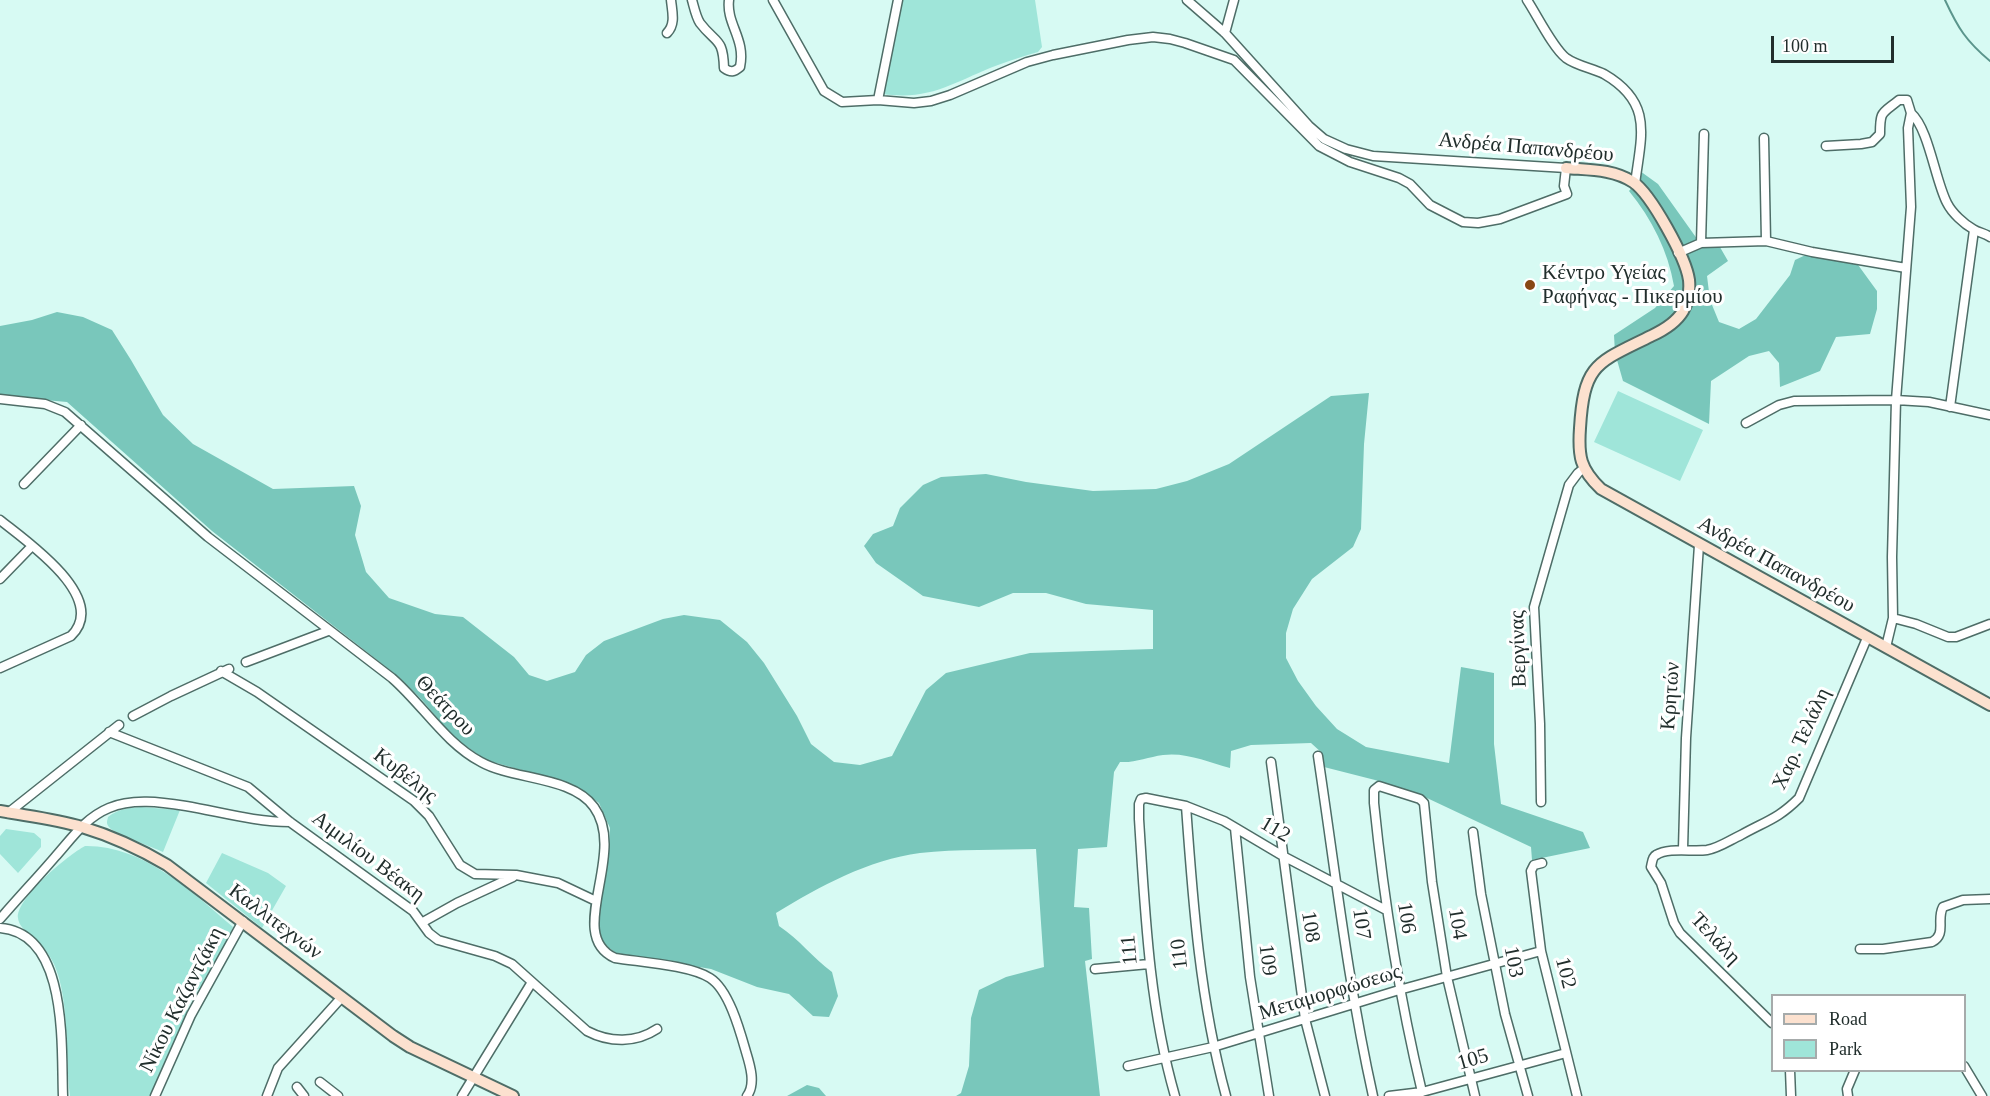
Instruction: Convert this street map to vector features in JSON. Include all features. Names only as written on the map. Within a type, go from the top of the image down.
[{"type":"main road","name":"Ανδρέα Παπανδρέου","points":[[1566,168],[1611,172],[1635,184],[1657,211],[1685,266],[1689,281],[1689,295],[1682,314],[1666,329],[1615,353],[1588,378],[1580,429],[1579,449],[1583,469],[1601,489],[1867,639],[1886,647],[1990,705]]},
{"type":"main road","name":"Καλλιτεχνών","points":[[4,812],[80,826],[123,841],[147,853],[243,921],[393,1036],[410,1047],[513,1096]]},
{"type":"street","points":[[667,33],[673,19],[670,0]]},
{"type":"street","points":[[692,0],[699,22],[720,43],[724,68],[734,71],[740,67],[741,43],[728,10],[729,0]]},
{"type":"street","points":[[773,0],[825,91],[842,102],[878,100],[914,103],[931,101],[1028,62],[1053,55],[1128,40],[1170,39],[1234,60],[1319,146],[1350,162],[1399,178],[1410,184],[1430,205],[1463,222],[1478,223],[1500,219],[1567,194],[1564,186],[1566,168]]},
{"type":"street","points":[[878,100],[898,0]]},
{"type":"street","name":"Ανδρέα Παπανδρέου","points":[[1187,0],[1225,33],[1308,126],[1324,139],[1346,149],[1373,156],[1566,168]]},
{"type":"street","points":[[1225,33],[1234,0]]},
{"type":"street","points":[[1527,0],[1558,51],[1565,58],[1608,77],[1634,102],[1639,110],[1642,126],[1635,184]]},
{"type":"street","points":[[1826,146],[1872,142],[1880,134],[1882,114],[1899,100],[1907,100],[1911,113],[1908,128],[1911,207],[1896,400],[1892,545],[1893,618],[1886,647]]},
{"type":"street","points":[[1911,113],[1916,117],[1923,133],[1947,205],[1974,230],[1990,237]]},
{"type":"street","points":[[1701,243],[1704,134]]},
{"type":"street","points":[[1764,138],[1766,241]]},
{"type":"street","points":[[1950,407],[1974,230]]},
{"type":"street","points":[[1678,253],[1701,243],[1766,241],[1812,252],[1906,268]]},
{"type":"street","name":"Θεάτρου","points":[[0,399],[45,404],[65,412],[208,537],[406,690],[464,752],[483,764],[573,790],[593,806],[605,829],[605,853],[593,924],[599,948],[606,955],[615,958],[700,973],[712,979],[736,1020],[752,1081],[747,1096]]},
{"type":"street","points":[[1746,423],[1786,402],[1896,400],[1929,402],[1990,415]]},
{"type":"street","points":[[24,484],[81,425]]},
{"type":"street","name":"Βεργίνας","points":[[1541,802],[1534,607],[1569,485],[1583,469]]},
{"type":"street","points":[[0,520],[51,562],[76,595],[82,608],[82,621],[71,636],[0,668]]},
{"type":"street","name":"Κρητών","points":[[1683,849],[1686,738],[1699,545]]},
{"type":"street","points":[[0,579],[33,546]]},
{"type":"street","points":[[1893,618],[1916,624],[1948,637],[1956,637],[1990,624]]},
{"type":"street","points":[[246,662],[328,631]]},
{"type":"street","name":"Χαρ. Τελάλη","points":[[1651,867],[1653,857],[1656,855],[1683,849],[1709,850],[1722,845],[1771,821],[1799,798],[1867,639]]},
{"type":"street","name":"Κυβέλης","points":[[134,716],[225,670],[414,801],[429,816],[460,865],[466,870],[475,874],[516,875],[558,883],[596,901]]},
{"type":"street","points":[[4,812],[119,725]]},
{"type":"street","name":"Αιμιλίου Βέακη","points":[[108,732],[238,781],[290,822],[401,901],[413,911],[429,933],[438,940],[495,956],[512,964],[587,1031],[598,1037],[614,1040],[635,1039],[657,1029]]},
{"type":"street","name":"107","points":[[1318,756],[1343,935],[1373,1096]]},
{"type":"street","name":"108","points":[[1271,762],[1305,1019],[1325,1096]]},
{"type":"street","name":"106","points":[[1378,786],[1374,790],[1374,803],[1386,910],[1399,990],[1422,1092]]},
{"type":"street","name":"104","points":[[1378,786],[1420,799],[1424,803],[1432,882],[1447,977],[1475,1096]]},
{"type":"street","name":"112","points":[[1141,799],[1186,806],[1224,821],[1283,856],[1386,910]]},
{"type":"street","name":"111","points":[[1141,799],[1139,819],[1149,964],[1164,1056],[1175,1096]]},
{"type":"street","points":[[0,919],[80,826],[110,807],[144,802],[186,806],[262,821],[290,822]]},
{"type":"street","name":"110","points":[[1186,806],[1202,987],[1213,1047],[1226,1096]]},
{"type":"street","name":"109","points":[[1235,828],[1243,915],[1269,1096]]},
{"type":"street","name":"103","points":[[1473,832],[1481,894],[1505,1014],[1528,1096]]},
{"type":"street","name":"102","points":[[1542,863],[1534,865],[1531,871],[1541,951],[1577,1096]]},
{"type":"street","name":"Τελάλη","points":[[1651,867],[1662,883],[1674,923],[1680,933],[1771,1021]]},
{"type":"street","points":[[423,922],[516,875]]},
{"type":"street","points":[[1860,949],[1883,949],[1932,942],[1941,935],[1940,912],[1942,907],[1963,900],[1990,899]]},
{"type":"street","name":"Νίκου Καζαντζάκη","points":[[155,1096],[191,1014],[243,921]]},
{"type":"street","points":[[0,928],[8,928],[35,946],[45,960],[54,980],[58,1002],[63,1096]]},
{"type":"street","name":"Μεταμορφώσεως","points":[[1128,1066],[1260,1034],[1399,990],[1541,951]]},
{"type":"street","points":[[1095,969],[1149,964]]},
{"type":"street","points":[[462,1096],[532,982]]},
{"type":"street","points":[[267,1096],[278,1068],[342,998]]},
{"type":"street","name":"105","points":[[1389,1096],[1422,1092],[1566,1053]]},
{"type":"street","points":[[1966,1068],[1982,1096]]},
{"type":"street","points":[[1790,1072],[1791,1096]]},
{"type":"street","points":[[1848,1096],[1847,1089],[1855,1072]]},
{"type":"street","points":[[320,1082],[338,1096]]},
{"type":"street","points":[[297,1087],[304,1096]]},
{"type":"green space","points":[[900,0],[1035,0],[1042,47],[1038,52],[1003,63],[930,92],[916,95],[883,94]]},
{"type":"green space","points":[[1640,171],[1658,184],[1700,243],[1717,242],[1728,261],[1707,276],[1710,300],[1719,322],[1739,329],[1756,319],[1790,275],[1795,260],[1812,252],[1853,258],[1877,291],[1877,309],[1870,334],[1836,337],[1820,371],[1780,387],[1779,363],[1769,351],[1749,356],[1711,381],[1709,424],[1623,381],[1615,353],[1614,335],[1655,308],[1674,286],[1668,260],[1658,236],[1629,191],[1635,184]]},
{"type":"green space","points":[[57,312],[83,317],[112,330],[163,415],[193,444],[273,489],[354,486],[361,506],[355,535],[366,572],[389,598],[435,614],[463,617],[514,657],[529,675],[547,681],[575,672],[586,655],[604,641],[663,619],[684,615],[720,620],[747,642],[764,663],[797,716],[811,744],[834,762],[860,765],[892,756],[926,690],[946,673],[1030,653],[1153,649],[1153,610],[1086,604],[1046,593],[1013,593],[979,607],[923,596],[876,563],[864,546],[873,534],[893,526],[900,508],[923,485],[941,477],[986,474],[1093,491],[1156,489],[1187,481],[1229,464],[1331,396],[1369,393],[1364,444],[1361,529],[1353,547],[1312,579],[1293,609],[1286,633],[1286,658],[1298,681],[1337,729],[1366,747],[1449,763],[1461,667],[1494,673],[1494,744],[1501,804],[1583,832],[1590,848],[1532,860],[1531,847],[1427,798],[1375,780],[1324,767],[1322,753],[1311,743],[1251,745],[1231,751],[1230,768],[1197,758],[1172,754],[1120,762],[1114,772],[1107,847],[1078,849],[1074,907],[1089,908],[1092,959],[1085,961],[1100,1096],[956,1096],[961,1093],[969,1066],[971,1018],[979,990],[1006,977],[1044,967],[1036,849],[948,851],[901,856],[845,876],[776,913],[779,926],[832,972],[838,996],[829,1017],[813,1016],[789,994],[757,987],[711,969],[616,953],[603,941],[597,925],[610,828],[599,803],[574,785],[486,760],[453,737],[399,677],[212,531],[67,402],[0,396],[0,326],[32,320]]},
{"type":"green space","points":[[1618,391],[1703,430],[1680,481],[1594,442]]},
{"type":"green space","points":[[141,807],[180,810],[163,852],[112,830],[107,824],[108,817],[116,812]]},
{"type":"green space","points":[[6,829],[34,833],[41,839],[41,847],[18,873],[0,854],[0,836]]},
{"type":"green space","points":[[85,846],[127,853],[146,862],[183,885],[233,927],[228,942],[200,989],[190,988],[182,996],[182,1008],[188,1011],[150,1096],[70,1096],[65,1011],[59,978],[47,952],[19,922],[20,910],[34,889],[56,867]]},
{"type":"green space","points":[[222,853],[268,873],[286,886],[262,928],[206,883]]},
{"type":"green space","points":[[807,1085],[819,1088],[826,1096],[787,1096]]},
{"type":"waterway","points":[[1945,0],[1963,34],[1990,61]]},
{"type":"place","name":"Κέντρο Υγείας Ραφήνας - Πικερμίου","points":[[1530,285]]}]
